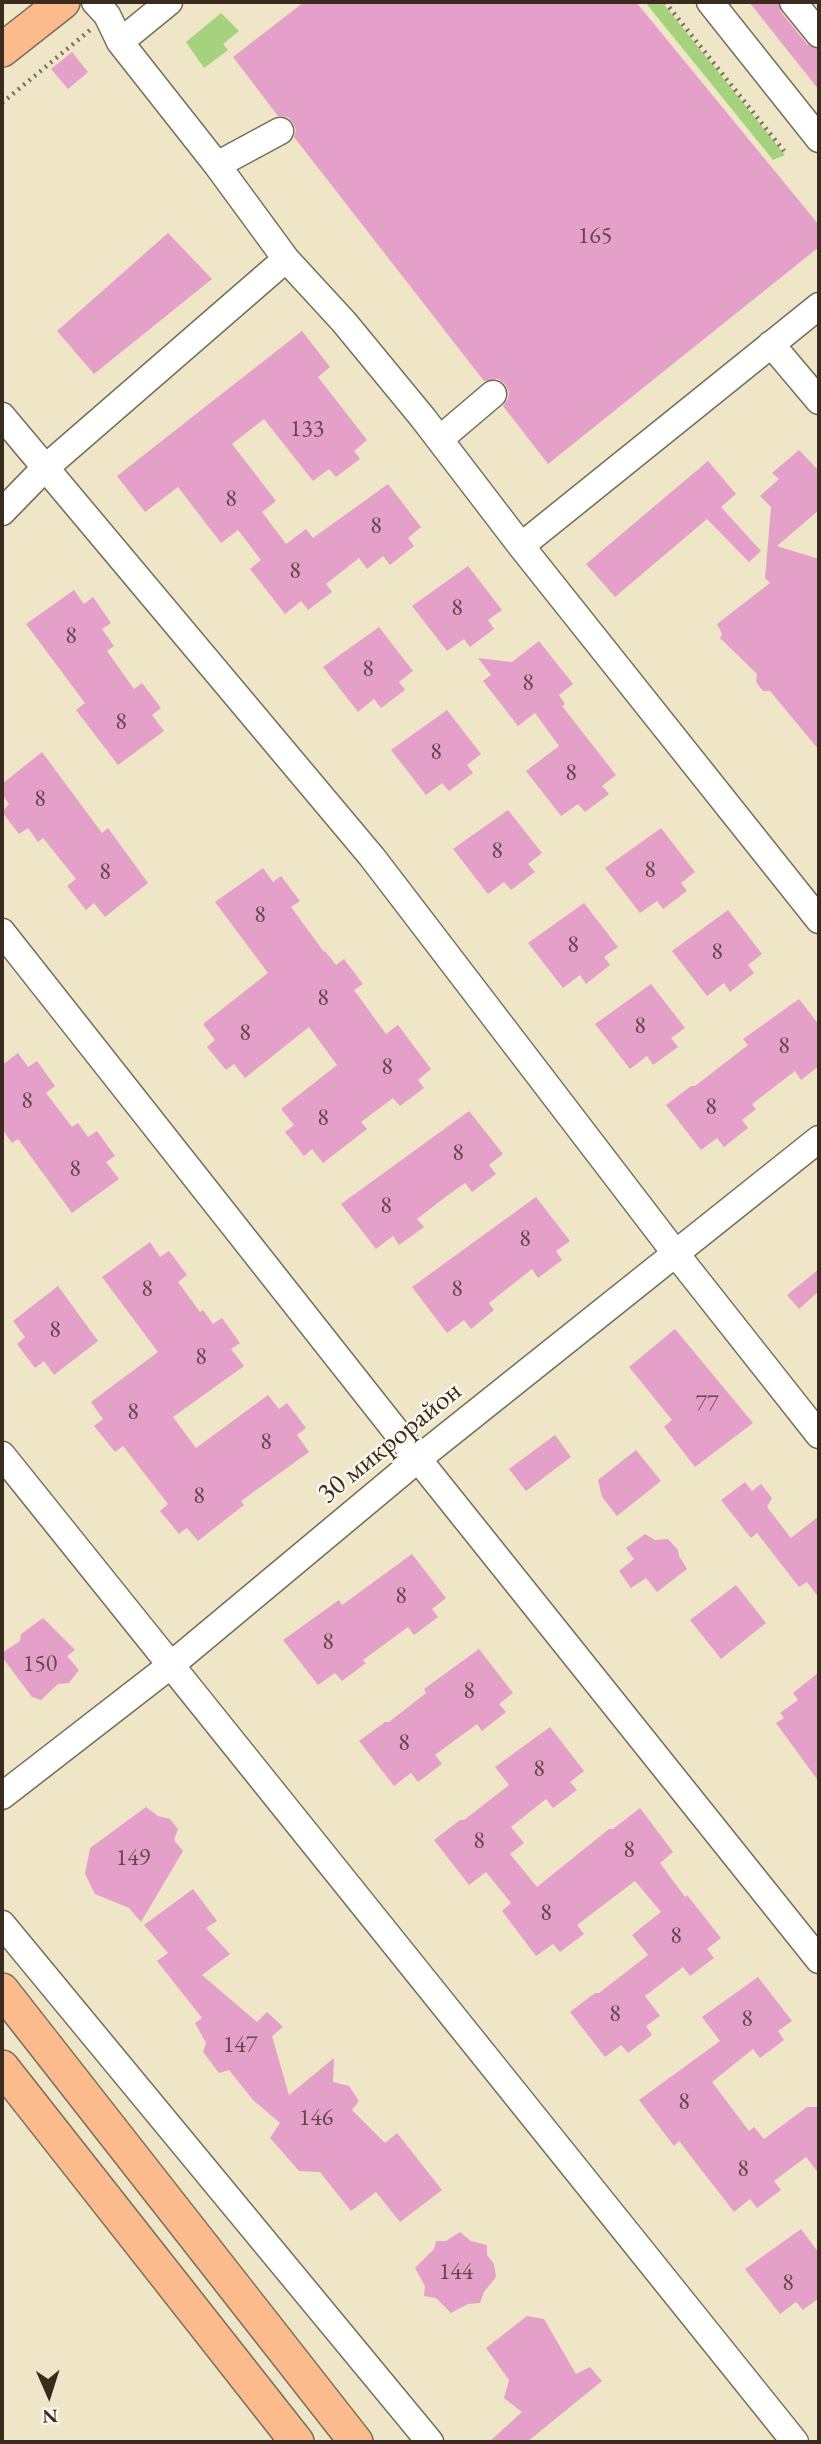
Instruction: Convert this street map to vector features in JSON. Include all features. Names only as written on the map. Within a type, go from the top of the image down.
[{"type":"main road","points":[[2,50],[63,2]]},
{"type":"main road","points":[[2,1990],[356,2442]]},
{"type":"main road","points":[[2,2067],[297,2442]]},
{"type":"street","points":[[120,42],[169,2]]},
{"type":"street","points":[[710,2],[819,139]]},
{"type":"street","points":[[793,2],[819,34]]},
{"type":"street","points":[[101,8],[120,42],[217,165],[286,259],[344,322],[439,439],[819,920]]},
{"type":"street","points":[[217,165],[280,131]]},
{"type":"street","points":[[2,512],[44,469],[286,259]]},
{"type":"street","points":[[521,546],[819,306]]},
{"type":"street","points":[[771,344],[819,401]]},
{"type":"street","points":[[439,439],[493,394]]},
{"type":"street","points":[[2,416],[372,857],[676,1254],[819,1435]]},
{"type":"street","points":[[2,932],[418,1460],[819,1960]]},
{"type":"street","name":"30 микрорайон","points":[[2,1796],[171,1665],[418,1460],[819,1139]]},
{"type":"street","points":[[2,1455],[795,2442]]},
{"type":"street","points":[[2,1924],[430,2442]]},
{"type":"path","points":[[664,2],[784,151]]},
{"type":"path","points":[[2,103],[101,8]]},
{"type":"green space","points":[[645,2],[662,2],[785,155],[773,160]]},
{"type":"green space","points":[[221,13],[239,31],[223,44],[228,50],[204,68],[186,42]]},
{"type":"building","points":[[304,2],[636,2],[819,225],[819,247],[548,464],[503,406],[509,392],[505,384],[498,379],[484,381],[294,137],[296,131],[293,123],[288,117],[278,116],[233,57]]},
{"type":"building","points":[[749,2],[778,2],[781,12],[807,44],[819,49],[819,90]]},
{"type":"building","points":[[72,52],[88,72],[68,89],[51,69]]},
{"type":"building","points":[[168,233],[212,279],[94,374],[57,331]]},
{"type":"building","points":[[302,331],[330,367],[318,377],[367,440],[354,451],[360,459],[336,477],[329,469],[313,481],[264,419],[232,444],[276,501],[262,512],[286,544],[306,529],[313,538],[388,484],[421,527],[408,538],[414,546],[390,565],[383,556],[367,569],[359,558],[326,584],[332,592],[308,610],[301,601],[285,614],[250,569],[261,560],[238,530],[221,543],[178,487],[145,512],[117,476]]},
{"type":"building","points":[[799,450],[819,471],[819,510],[777,546],[819,559],[819,750],[770,691],[763,691],[756,682],[757,674],[720,638],[722,634],[717,624],[770,583],[765,578],[771,507],[760,496],[779,479],[772,473]]},
{"type":"building","points":[[708,461],[736,494],[721,507],[761,551],[749,562],[707,519],[615,597],[586,564]]},
{"type":"building","points":[[468,566],[502,610],[488,620],[494,629],[470,647],[464,639],[447,651],[412,606]]},
{"type":"building","points":[[74,590],[84,604],[93,597],[111,623],[102,629],[114,646],[107,651],[134,689],[142,683],[161,708],[152,715],[164,731],[118,765],[76,710],[85,703],[26,624]]},
{"type":"building","points":[[379,627],[413,671],[399,682],[405,690],[381,708],[374,699],[358,712],[323,667]]},
{"type":"building","points":[[539,641],[573,684],[559,695],[565,704],[562,706],[616,775],[602,786],[609,794],[585,812],[578,804],[561,816],[526,771],[559,746],[535,713],[518,726],[483,681],[491,675],[478,658],[512,662]]},
{"type":"building","points":[[447,710],[481,754],[467,765],[473,773],[449,791],[442,783],[426,795],[391,750]]},
{"type":"building","points":[[42,752],[102,833],[108,828],[148,883],[105,917],[94,903],[86,910],[67,886],[76,879],[43,838],[38,842],[28,828],[19,834],[2,812],[9,804],[2,794],[2,784]]},
{"type":"building","points":[[508,810],[542,853],[528,864],[535,872],[511,890],[504,882],[488,894],[453,849]]},
{"type":"building","points":[[661,828],[695,872],[681,883],[687,891],[663,909],[657,901],[640,913],[605,868]]},
{"type":"building","points":[[263,868],[273,882],[281,876],[300,901],[291,907],[324,952],[336,965],[344,959],[363,984],[354,990],[386,1034],[398,1025],[431,1069],[418,1080],[424,1088],[400,1106],[393,1098],[361,1122],[367,1129],[323,1163],[312,1149],[304,1156],[285,1132],[294,1125],[281,1109],[337,1065],[309,1027],[245,1078],[234,1064],[226,1070],[207,1047],[215,1040],[203,1024],[268,973],[215,902]]},
{"type":"building","points":[[584,903],[618,947],[604,957],[610,965],[586,984],[580,975],[563,988],[528,943]]},
{"type":"building","points":[[728,910],[762,954],[748,965],[754,973],[730,992],[724,983],[707,996],[672,951]]},
{"type":"building","points":[[651,984],[685,1028],[671,1038],[678,1047],[653,1065],[647,1056],[630,1069],[595,1024]]},
{"type":"building","points":[[799,999],[819,1025],[819,1066],[801,1080],[795,1071],[752,1104],[756,1109],[742,1120],[748,1128],[724,1147],[717,1138],[701,1150],[666,1105],[748,1045],[743,1039]]},
{"type":"building","points":[[18,1053],[28,1067],[37,1061],[55,1086],[46,1093],[72,1127],[78,1123],[88,1137],[97,1131],[115,1156],[106,1162],[119,1179],[72,1213],[18,1139],[12,1143],[2,1129],[2,1065]]},
{"type":"building","points":[[469,1111],[503,1154],[489,1165],[496,1174],[472,1192],[465,1183],[448,1195],[417,1219],[424,1227],[399,1245],[393,1236],[376,1249],[341,1204]]},
{"type":"building","points":[[536,1197],[570,1241],[556,1251],[562,1260],[538,1278],[532,1269],[489,1303],[494,1310],[471,1329],[464,1320],[447,1333],[412,1287]]},
{"type":"building","points":[[150,1242],[160,1257],[169,1251],[187,1275],[178,1282],[200,1312],[203,1310],[213,1324],[222,1318],[240,1343],[231,1349],[244,1366],[173,1417],[196,1448],[268,1395],[279,1409],[287,1403],[306,1428],[297,1435],[309,1452],[241,1501],[244,1505],[198,1541],[187,1528],[179,1534],[160,1511],[168,1504],[123,1446],[115,1452],[94,1426],[103,1419],[91,1402],[158,1352],[102,1277]]},
{"type":"building","points":[[819,1269],[819,1291],[799,1309],[787,1295]]},
{"type":"building","points":[[58,1286],[98,1341],[54,1375],[44,1361],[35,1368],[17,1344],[25,1337],[13,1321]]},
{"type":"building","points":[[675,1329],[753,1423],[695,1467],[664,1427],[672,1420],[629,1367]]},
{"type":"building","points":[[555,1435],[571,1457],[526,1491],[509,1469]]},
{"type":"building","points":[[636,1450],[661,1481],[617,1516],[602,1497],[598,1480]]},
{"type":"building","points":[[745,1482],[752,1491],[761,1484],[772,1498],[767,1507],[791,1538],[819,1516],[819,1598],[807,1582],[799,1587],[757,1533],[751,1538],[721,1500]]},
{"type":"building","points":[[645,1534],[655,1540],[668,1539],[678,1550],[687,1569],[657,1592],[646,1578],[631,1588],[619,1571],[634,1559],[626,1548]]},
{"type":"building","points":[[412,1554],[446,1598],[432,1609],[438,1617],[414,1635],[408,1627],[363,1660],[366,1663],[342,1681],[335,1673],[318,1685],[283,1640],[339,1600],[342,1605]]},
{"type":"building","points":[[736,1585],[766,1623],[721,1659],[690,1620]]},
{"type":"building","points":[[43,1618],[75,1650],[67,1656],[79,1670],[69,1683],[58,1684],[41,1700],[32,1697],[2,1657],[2,1653],[20,1641],[21,1634]]},
{"type":"building","points":[[479,1649],[513,1693],[499,1704],[506,1712],[482,1731],[477,1724],[435,1755],[442,1764],[418,1782],[411,1773],[394,1786],[359,1741],[385,1722],[389,1722],[426,1693],[424,1689]]},
{"type":"building","points":[[819,1672],[819,1782],[776,1723],[784,1718],[780,1713],[798,1700],[793,1693]]},
{"type":"building","points":[[550,1727],[584,1771],[570,1782],[577,1790],[553,1808],[546,1799],[511,1827],[524,1843],[510,1854],[537,1887],[609,1829],[613,1829],[640,1808],[673,1852],[660,1863],[721,1938],[707,1949],[714,1958],[690,1976],[683,1967],[645,1996],[660,2016],[646,2026],[652,2035],[628,2053],[621,2045],[605,2057],[570,2012],[648,1955],[632,1935],[661,1912],[635,1881],[577,1925],[584,1934],[560,1952],[553,1944],[536,1956],[502,1911],[511,1903],[486,1872],[469,1885],[434,1840],[509,1785],[495,1767]]},
{"type":"building","points":[[146,1807],[158,1816],[170,1819],[178,1829],[174,1840],[183,1851],[141,1922],[129,1908],[95,1894],[85,1874],[90,1848]]},
{"type":"building","points":[[193,1889],[217,1921],[206,1928],[230,1954],[202,1975],[257,2022],[267,2012],[283,2027],[272,2036],[289,2095],[334,2058],[333,2082],[349,2086],[359,2101],[352,2110],[385,2143],[397,2133],[442,2190],[400,2222],[376,2192],[351,2211],[320,2172],[299,2171],[270,2138],[280,2123],[253,2100],[229,2070],[219,2073],[203,2052],[206,2043],[195,2023],[202,2018],[157,1961],[168,1953],[144,1925]]},
{"type":"building","points":[[758,1977],[792,2021],[778,2031],[784,2040],[760,2058],[753,2049],[712,2082],[749,2131],[754,2127],[764,2139],[807,2107],[819,2107],[819,2174],[806,2157],[774,2181],[781,2190],[757,2208],[750,2199],[734,2212],[679,2141],[674,2146],[639,2100],[720,2041],[702,2017]]},
{"type":"building","points":[[801,2229],[819,2253],[819,2298],[803,2310],[796,2302],[780,2314],[745,2269]]},
{"type":"building","points":[[460,2232],[471,2241],[487,2245],[487,2255],[494,2264],[496,2277],[484,2292],[480,2303],[468,2304],[451,2313],[436,2298],[424,2296],[425,2286],[415,2268],[434,2249],[436,2241],[446,2241]]},
{"type":"building","points":[[527,2316],[544,2319],[576,2374],[590,2367],[602,2381],[527,2442],[489,2442],[522,2412],[504,2398],[509,2380],[486,2348]]}]
